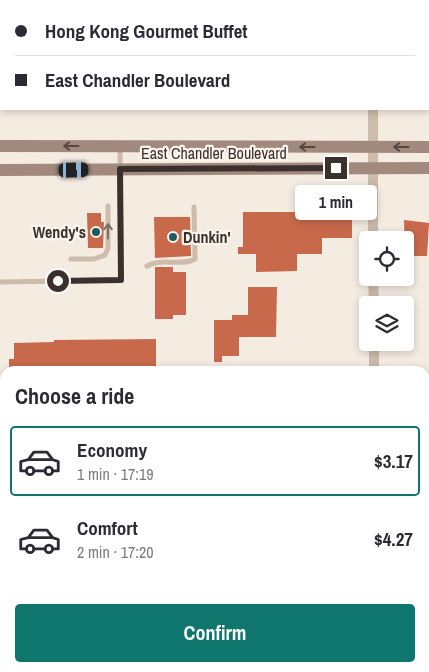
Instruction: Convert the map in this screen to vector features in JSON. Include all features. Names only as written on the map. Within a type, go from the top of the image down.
[{"type":"main road","name":"East Chandler Boulevard","points":[[0,146],[429,147]]},
{"type":"main road","name":"East Chandler Boulevard","points":[[0,170],[429,168]]},
{"type":"street","points":[[372,0],[381,0]]},
{"type":"street","points":[[373,110],[373,231]]},
{"type":"street","points":[[374,351],[374,366]]},
{"type":"lane","points":[[0,282],[121,280],[120,146]]},
{"type":"lane","points":[[71,259],[94,259],[105,255],[108,248],[108,206]]},
{"type":"lane","points":[[147,266],[154,262],[195,259],[194,207]]},
{"type":"building","points":[[243,212],[352,212],[352,238],[322,238],[322,254],[297,254],[297,271],[256,272],[256,254],[238,254],[238,247],[243,247]]},
{"type":"building","name":"Wendy's","points":[[87,213],[101,213],[101,222],[104,222],[103,248],[88,248]]},
{"type":"building","name":"Dunkin'","points":[[154,217],[190,217],[191,256],[155,258]]},
{"type":"building","points":[[404,220],[429,223],[427,256],[414,256],[414,231],[404,231]]},
{"type":"building","points":[[155,267],[173,267],[173,272],[186,272],[186,315],[173,315],[173,319],[155,319]]},
{"type":"building","points":[[248,287],[277,287],[276,337],[239,337],[239,356],[222,356],[222,362],[214,362],[214,320],[232,320],[232,315],[248,315]]},
{"type":"building","points":[[156,339],[156,366],[9,366],[9,359],[14,359],[14,343],[54,342],[54,340]]},
{"type":"place","name":"Wendy's","points":[[96,232]]},
{"type":"place","name":"Dunkin'","points":[[173,237]]},
{"type":"route","points":[[58,281],[121,280],[120,169],[336,168]]}]
